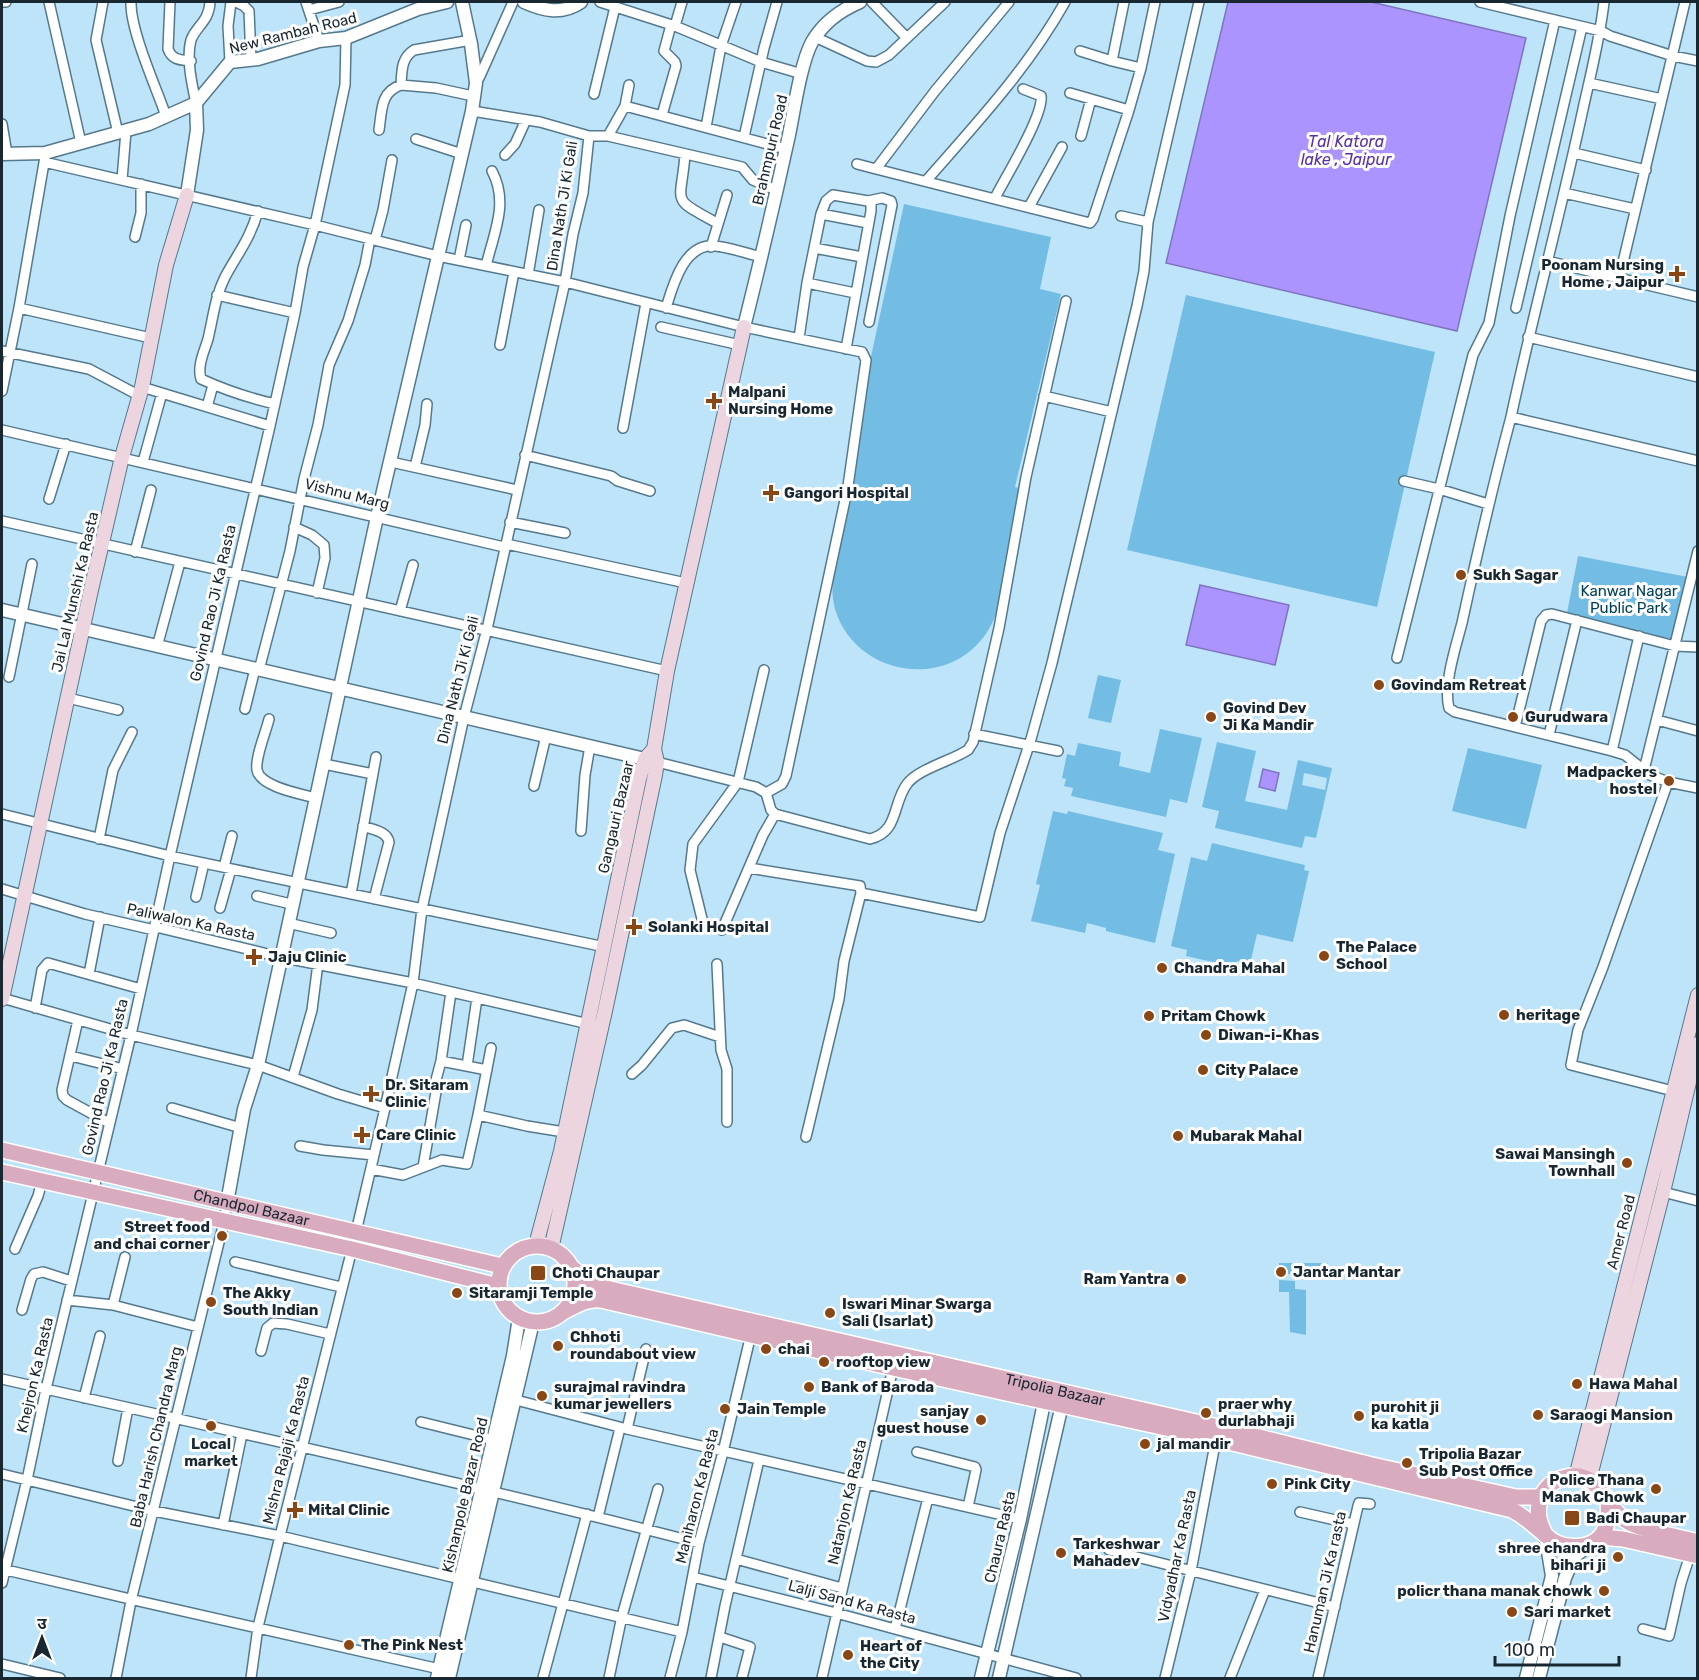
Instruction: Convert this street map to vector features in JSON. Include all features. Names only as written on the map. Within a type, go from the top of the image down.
[{"type":"main road","name":"Jai Lal Munshi Ka Rasta","points":[[2,998],[102,544],[122,457],[141,392],[166,265],[187,195]]},
{"type":"main road","name":"Gangauri Bazaar","points":[[544,1247],[586,1023],[605,947],[639,779],[652,757],[667,671],[744,327]]},
{"type":"main road","points":[[544,1247],[601,1026],[652,757]]},
{"type":"main road","name":"Amer Road","points":[[1582,1478],[1664,1192],[1679,1093],[1698,994]]},
{"type":"main road","name":"Amer Road","points":[[1582,1478],[1679,1093],[1698,1044]]},
{"type":"main road","name":"Chandpol Bazaar","points":[[2,1150],[502,1266]]},
{"type":"main road","name":"Chandpol Bazaar","points":[[2,1172],[352,1249],[498,1286]]},
{"type":"main road","points":[[544,1247],[565,1257],[572,1268],[575,1292],[563,1312],[544,1322],[526,1320],[509,1311],[503,1303],[498,1286],[502,1266],[519,1249],[544,1247]]},
{"type":"main road","name":"Tripolia Bazaar","points":[[572,1268],[606,1288],[893,1368],[1045,1395]]},
{"type":"main road","name":"Tripolia Bazaar","points":[[563,1312],[594,1299],[752,1329],[1063,1400],[1516,1497],[1541,1497]]},
{"type":"main road","name":"Tripolia Bazaar","points":[[1217,1433],[1512,1510],[1523,1515],[1544,1533]]},
{"type":"main road","points":[[1564,1478],[1582,1478],[1596,1485],[1619,1517],[1695,1551],[1623,1539],[1596,1540],[1573,1547],[1562,1545],[1544,1533],[1538,1515],[1541,1497],[1555,1481],[1564,1478]]},
{"type":"main road","points":[[1596,1540],[1608,1519],[1608,1500]]},
{"type":"street","points":[[48,2],[81,143]]},
{"type":"street","points":[[103,2],[96,40],[122,132],[122,180]]},
{"type":"street","points":[[130,2],[136,32],[166,116]]},
{"type":"street","points":[[170,2],[168,49],[170,55],[177,59],[191,61]]},
{"type":"street","points":[[187,195],[197,130],[196,103],[190,74],[191,41],[208,14],[210,2]]},
{"type":"street","points":[[230,62],[228,26],[231,2]]},
{"type":"street","points":[[236,2],[249,11],[251,59]]},
{"type":"street","points":[[319,41],[308,6],[339,2]]},
{"type":"street","name":"New Rambah Road","points":[[196,103],[230,62],[251,59],[319,41],[346,38],[417,5],[447,2]]},
{"type":"street","points":[[227,1203],[244,1109],[258,1065],[291,904],[341,689],[377,517],[472,111],[476,82],[471,40],[462,2]]},
{"type":"street","points":[[476,82],[513,2]]},
{"type":"street","points":[[524,2],[542,10],[555,6],[573,7],[581,2]]},
{"type":"street","points":[[600,2],[673,26],[762,62],[802,74]]},
{"type":"street","points":[[662,115],[676,66],[664,51],[682,2]]},
{"type":"street","points":[[706,127],[721,46],[736,2]]},
{"type":"street","points":[[744,137],[777,2]]},
{"type":"street","name":"Brahmpuri Road","points":[[744,327],[762,257],[802,74],[811,44],[842,5],[860,2]]},
{"type":"street","points":[[872,2],[907,38]]},
{"type":"street","points":[[815,37],[867,61],[876,62],[889,55],[945,2]]},
{"type":"street","points":[[876,169],[935,91],[1009,2]]},
{"type":"street","points":[[926,182],[1019,72],[1065,2]]},
{"type":"street","points":[[1112,61],[1124,2]]},
{"type":"street","points":[[857,164],[1090,223],[1129,110],[1141,68],[1155,2]]},
{"type":"street","points":[[861,893],[980,916],[1000,833],[1052,663],[1144,272],[1148,222],[1199,2]]},
{"type":"street","points":[[1480,2],[1601,31],[1673,57],[1698,61]]},
{"type":"street","points":[[1604,2],[1601,31],[1574,153],[1488,504],[1446,699],[1449,708],[1455,712],[1625,755],[1644,770],[1668,782],[1698,788]]},
{"type":"street","points":[[1619,279],[1685,2]]},
{"type":"street","points":[[594,94],[615,7]]},
{"type":"street","points":[[1397,658],[1473,356],[1489,323],[1510,216],[1555,20]]},
{"type":"street","points":[[1516,308],[1582,27]]},
{"type":"street","name":"Govind Rao Ji Ka Rasta","points":[[97,1173],[131,1035],[153,930],[270,426],[303,267],[315,225],[345,85],[346,38]]},
{"type":"street","points":[[401,85],[403,61],[407,54],[414,50],[471,40]]},
{"type":"street","points":[[1080,51],[1141,68]]},
{"type":"street","points":[[1589,83],[1662,99]]},
{"type":"street","points":[[379,130],[384,100],[388,91],[401,85],[436,88],[473,96]]},
{"type":"street","points":[[608,136],[625,106],[629,85]]},
{"type":"street","points":[[995,198],[1032,126],[1042,101],[1041,96],[1023,89]]},
{"type":"street","points":[[1070,93],[1129,110]]},
{"type":"street","points":[[1081,136],[1091,99]]},
{"type":"street","points":[[45,158],[81,143],[149,124],[196,103]]},
{"type":"street","points":[[625,106],[786,149]]},
{"type":"street","points":[[472,111],[526,120],[589,135],[608,136],[742,167],[753,180],[776,190]]},
{"type":"street","points":[[505,155],[515,144],[526,120]]},
{"type":"street","points":[[2,124],[4,154],[45,158],[122,180],[438,256],[565,282],[744,327],[862,352],[866,360],[848,486],[790,760],[783,784],[766,793]]},
{"type":"street","name":"Dina Nath Ji Ki Gali","points":[[356,1231],[413,983],[422,909],[464,717],[487,629],[565,282],[583,193],[589,135]]},
{"type":"street","points":[[416,139],[462,154]]},
{"type":"street","points":[[1029,207],[1062,147]]},
{"type":"street","points":[[1574,153],[1646,170]]},
{"type":"street","points":[[685,155],[679,193],[681,201],[688,208],[717,223]]},
{"type":"street","points":[[2,391],[6,352],[19,308],[45,158]]},
{"type":"street","points":[[246,709],[294,527],[318,425],[329,365],[352,310],[372,239],[383,210],[392,160]]},
{"type":"street","points":[[486,266],[501,206],[499,184],[492,171]]},
{"type":"street","points":[[135,237],[141,213],[141,184]]},
{"type":"street","points":[[1564,193],[1635,209]]},
{"type":"street","points":[[711,247],[727,195]]},
{"type":"street","points":[[799,338],[821,214],[825,201],[833,195],[868,201],[882,198],[891,201],[868,322]]},
{"type":"street","points":[[846,349],[871,204],[868,201]]},
{"type":"street","points":[[528,274],[539,210]]},
{"type":"street","points":[[258,211],[243,249],[225,277],[217,295],[199,371],[201,379],[213,385],[275,404]]},
{"type":"street","points":[[821,214],[868,223]]},
{"type":"street","points":[[1121,216],[1148,222]]},
{"type":"street","points":[[459,260],[466,225]]},
{"type":"street","points":[[666,308],[676,276],[690,255],[705,247],[762,257]]},
{"type":"street","points":[[814,248],[862,257]]},
{"type":"street","points":[[1547,261],[1698,297]]},
{"type":"street","points":[[500,345],[514,272]]},
{"type":"street","points":[[807,283],[855,293]]},
{"type":"street","points":[[217,295],[295,313]]},
{"type":"street","points":[[2,610],[590,746],[652,757],[756,787],[766,793],[771,810],[775,814],[870,839],[880,836],[888,829],[906,785],[914,777],[968,750],[975,734],[999,628],[1014,539],[1044,396],[1066,301]]},
{"type":"street","points":[[622,428],[646,303]]},
{"type":"street","points":[[19,308],[151,338]]},
{"type":"street","points":[[661,327],[740,345]]},
{"type":"street","points":[[1528,337],[1698,377]]},
{"type":"street","points":[[6,352],[89,369],[141,392],[162,393],[270,426]]},
{"type":"street","points":[[207,407],[213,385]]},
{"type":"street","points":[[143,462],[162,393]]},
{"type":"street","points":[[1044,396],[1112,412]]},
{"type":"street","points":[[415,467],[425,425],[427,404]]},
{"type":"street","points":[[1510,417],[1698,461]]},
{"type":"street","name":"Vishnu Marg","points":[[2,430],[504,547],[511,545],[686,583]]},
{"type":"street","points":[[49,499],[66,444]]},
{"type":"street","points":[[525,455],[611,476],[618,481],[650,491]]},
{"type":"street","points":[[391,462],[517,490]]},
{"type":"street","points":[[1404,481],[1488,504]]},
{"type":"street","points":[[135,552],[151,490]]},
{"type":"street","points":[[2,521],[667,671]]},
{"type":"street","points":[[510,522],[565,533]]},
{"type":"street","points":[[294,527],[312,535],[324,545],[325,558],[317,593]]},
{"type":"street","points":[[1644,770],[1698,551]]},
{"type":"street","points":[[157,647],[180,562]]},
{"type":"street","points":[[9,677],[33,564]]},
{"type":"street","points":[[400,611],[413,565]]},
{"type":"street","points":[[1515,727],[1541,621],[1546,615],[1552,614],[1675,646],[1698,647]]},
{"type":"street","points":[[1549,735],[1576,620]]},
{"type":"street","points":[[1612,751],[1640,636]]},
{"type":"street","points":[[705,927],[690,870],[693,844],[738,782],[764,670]]},
{"type":"street","points":[[68,698],[118,711]]},
{"type":"street","points":[[269,719],[257,764],[258,775],[265,783],[316,798]]},
{"type":"street","points":[[1656,720],[1698,731]]},
{"type":"street","points":[[99,839],[113,770],[125,751],[132,732]]},
{"type":"street","points":[[975,734],[1058,752]]},
{"type":"street","points":[[534,786],[546,736]]},
{"type":"street","points":[[581,831],[585,775],[590,746]]},
{"type":"street","points":[[351,894],[376,757]]},
{"type":"street","points":[[324,764],[373,774]]},
{"type":"street","points":[[1668,782],[1604,967],[1578,1030],[1571,1065],[1679,1093]]},
{"type":"street","points":[[2,814],[170,856],[605,947]]},
{"type":"street","points":[[722,930],[763,835],[775,814]]},
{"type":"street","points":[[363,826],[384,833],[389,842],[374,899]]},
{"type":"street","points":[[220,908],[232,836]]},
{"type":"street","points":[[196,897],[204,863]]},
{"type":"street","points":[[749,868],[860,886],[861,893],[844,960],[839,999],[806,1137]]},
{"type":"street","name":"Paliwalon Ka Rasta","points":[[2,889],[153,930],[156,927],[280,957],[413,983],[601,1026]]},
{"type":"street","points":[[257,896],[291,904]]},
{"type":"street","points":[[89,974],[100,917]]},
{"type":"street","points":[[288,923],[331,933]]},
{"type":"street","points":[[35,1008],[42,970],[48,963],[141,989]]},
{"type":"street","points":[[293,1077],[312,1010],[318,963]]},
{"type":"street","points":[[717,964],[721,1050],[727,1069],[727,1122]]},
{"type":"street","points":[[423,1167],[452,992]]},
{"type":"street","points":[[2,998],[131,1035],[258,1065],[338,1094],[385,1108]]},
{"type":"street","points":[[467,1066],[477,998]]},
{"type":"street","points":[[78,1020],[62,1090],[63,1096],[110,1123]]},
{"type":"street","points":[[632,1074],[676,1026],[692,1027],[720,1037]]},
{"type":"street","points":[[371,1169],[403,1175],[446,1160],[467,1164],[491,1048]]},
{"type":"street","points":[[70,1056],[123,1069]]},
{"type":"street","points":[[441,1061],[487,1070]]},
{"type":"street","points":[[172,1108],[241,1128]]},
{"type":"street","points":[[478,1115],[564,1132]]},
{"type":"street","points":[[300,1146],[374,1155]]},
{"type":"street","name":"Khejron Ka Rasta","points":[[2,1583],[3,1569],[27,1480],[97,1173]]},
{"type":"street","points":[[15,1249],[38,1197],[42,1181]]},
{"type":"street","points":[[1664,1192],[1698,1201]]},
{"type":"street","name":"Baba Harish Chandra Marg","points":[[116,1678],[131,1601],[227,1203]]},
{"type":"street","name":"Mishra Rajaji Ka Rasta","points":[[251,1678],[258,1627],[356,1231]]},
{"type":"street","points":[[113,1305],[125,1257]]},
{"type":"street","points":[[235,1262],[341,1287]]},
{"type":"street","points":[[22,1310],[34,1274],[43,1272],[71,1281]]},
{"type":"street","points":[[67,1300],[113,1305],[198,1327]]},
{"type":"street","name":"Kishanpole Bazar Road","points":[[444,1674],[488,1491],[516,1400],[526,1320]]},
{"type":"street","name":"Kishanpole Bazar Road","points":[[488,1491],[494,1440],[513,1356],[526,1320]]},
{"type":"street","points":[[261,1351],[267,1328],[273,1323],[330,1334]]},
{"type":"street","name":"Maniharon Ka Rasta","points":[[670,1678],[682,1632],[699,1544],[752,1329]]},
{"type":"street","points":[[84,1398],[100,1336]]},
{"type":"street","points":[[598,1517],[646,1349]]},
{"type":"street","name":"Natanjon Ka Rasta","points":[[822,1678],[893,1368]]},
{"type":"street","points":[[2,1378],[175,1419],[303,1446],[587,1514],[699,1544]]},
{"type":"street","name":"Chaura Rasta","points":[[981,1678],[1020,1520],[1045,1395]]},
{"type":"street","points":[[516,1400],[623,1429],[1020,1520]]},
{"type":"street","name":"Chaura Rasta","points":[[999,1678],[1063,1400]]},
{"type":"street","points":[[118,1461],[128,1408]]},
{"type":"street","points":[[421,1422],[494,1440]]},
{"type":"street","name":"Vidyadhar Ka Rasta","points":[[1165,1678],[1191,1572],[1217,1433]]},
{"type":"street","points":[[223,1525],[242,1434]]},
{"type":"street","points":[[917,1452],[975,1467],[968,1507]]},
{"type":"street","points":[[711,1678],[729,1586],[759,1460]]},
{"type":"street","points":[[2,1474],[154,1511],[280,1536],[682,1632]]},
{"type":"street","points":[[609,1678],[622,1616],[658,1490]]},
{"type":"street","points":[[894,1629],[928,1498]]},
{"type":"street","name":"Hanuman Ji Ka rasta","points":[[1318,1678],[1359,1503],[1370,1504]]},
{"type":"street","points":[[1300,1512],[1353,1524]]},
{"type":"street","points":[[543,1678],[587,1514]]},
{"type":"street","points":[[1526,1678],[1552,1576],[1544,1533]]},
{"type":"street","points":[[1539,1678],[1565,1578],[1574,1557],[1596,1540]]},
{"type":"street","points":[[1109,1550],[1335,1607]]},
{"type":"street","points":[[1643,1629],[1669,1636],[1681,1584],[1695,1551]]},
{"type":"street","points":[[736,1559],[842,1588]]},
{"type":"street","points":[[3,1569],[131,1601],[258,1627],[444,1674]]},
{"type":"street","name":"Lalji Sand Ka Rasta","points":[[693,1577],[1076,1678]]},
{"type":"street","points":[[1230,1678],[1266,1590]]},
{"type":"street","points":[[720,1637],[750,1647],[742,1678]]},
{"type":"street","points":[[2,1664],[60,1678]]},
{"type":"green space","points":[[904,204],[1051,237],[1040,289],[1061,294],[1015,487],[1026,490],[996,614],[982,639],[964,655],[944,665],[922,669],[900,668],[879,660],[860,648],[845,631],[834,603],[832,586],[835,564],[827,560]]},
{"type":"green space","points":[[1186,295],[1435,352],[1377,607],[1127,550]]},
{"type":"green space","name":"Kanwar Nagar Public Park","points":[[1578,556],[1688,577],[1676,639],[1620,631],[1567,613]]},
{"type":"green space","points":[[1098,675],[1121,680],[1111,723],[1088,718]]},
{"type":"green space","points":[[1160,729],[1202,738],[1187,803],[1170,799],[1166,817],[1071,796],[1073,788],[1064,786],[1066,779],[1062,778],[1067,754],[1075,756],[1078,743],[1121,752],[1119,766],[1150,773]]},
{"type":"green space","points":[[1217,742],[1256,751],[1245,801],[1287,810],[1298,760],[1332,768],[1316,838],[1305,836],[1302,848],[1215,828],[1219,811],[1202,807]],"holes":[[[1304,773],[1327,778],[1325,790],[1302,785]]]},
{"type":"green space","points":[[1468,748],[1542,765],[1526,829],[1452,811]]},
{"type":"green space","points":[[1053,811],[1067,814],[1068,811],[1163,833],[1158,850],[1175,854],[1155,943],[1106,931],[1106,928],[1087,923],[1085,933],[1031,921],[1040,885],[1036,884]]},
{"type":"green space","points":[[1212,843],[1305,865],[1304,870],[1309,871],[1293,942],[1257,934],[1250,964],[1237,961],[1235,967],[1186,956],[1187,950],[1171,946],[1191,857],[1207,861]]},
{"type":"green space","points":[[1279,1263],[1328,1263],[1328,1274],[1279,1274]]},
{"type":"green space","points":[[1279,1280],[1295,1281],[1295,1289],[1306,1290],[1306,1335],[1290,1332],[1289,1292],[1279,1292]]},
{"type":"water","name":"Tal Katora lake , Jaipur","points":[[1228,2],[1371,2],[1526,38],[1457,331],[1166,263]]},
{"type":"water","points":[[1200,585],[1289,605],[1275,665],[1186,645]]},
{"type":"water","points":[[1263,769],[1279,773],[1275,791],[1259,787]]},
{"type":"place","name":"Poonam Nursing Home , Jaipur","points":[[1677,274]]},
{"type":"place","name":"Malpani Nursing Home","points":[[714,401]]},
{"type":"place","name":"Gangori Hospital","points":[[771,493]]},
{"type":"place","name":"Sukh Sagar","points":[[1461,575]]},
{"type":"place","name":"Govindam Retreat","points":[[1379,685]]},
{"type":"place","name":"Govind Dev Ji Ka Mandir","points":[[1211,717]]},
{"type":"place","name":"Gurudwara","points":[[1513,717]]},
{"type":"place","name":"Madpackers hostel","points":[[1669,781]]},
{"type":"place","name":"Solanki Hospital","points":[[634,927]]},
{"type":"place","name":"The Palace School","points":[[1324,956]]},
{"type":"place","name":"Jaju Clinic","points":[[254,957]]},
{"type":"place","name":"Chandra Mahal","points":[[1162,968]]},
{"type":"place","name":"heritage","points":[[1504,1015]]},
{"type":"place","name":"Pritam Chowk","points":[[1149,1016]]},
{"type":"place","name":"Diwan-i-Khas","points":[[1206,1035]]},
{"type":"place","name":"City Palace","points":[[1203,1070]]},
{"type":"place","name":"Dr. Sitaram Clinic","points":[[371,1094]]},
{"type":"place","name":"Care Clinic","points":[[362,1135]]},
{"type":"place","name":"Mubarak Mahal","points":[[1178,1136]]},
{"type":"place","name":"Sawai Mansingh Townhall","points":[[1627,1163]]},
{"type":"place","name":"Street food and chai corner","points":[[222,1236]]},
{"type":"place","name":"Jantar Mantar","points":[[1281,1272]]},
{"type":"place","name":"Choti Chaupar","points":[[538,1273]]},
{"type":"place","name":"Ram Yantra","points":[[1181,1279]]},
{"type":"place","name":"Sitaramji Temple","points":[[457,1293]]},
{"type":"place","name":"The Akky South Indian","points":[[211,1302]]},
{"type":"place","name":"Iswari Minar Swarga Sali (Isarlat)","points":[[830,1313]]},
{"type":"place","name":"Chhoti roundabout view","points":[[558,1346]]},
{"type":"place","name":"chai","points":[[766,1349]]},
{"type":"place","name":"rooftop view","points":[[824,1362]]},
{"type":"place","name":"Hawa Mahal","points":[[1577,1384]]},
{"type":"place","name":"Bank of Baroda","points":[[809,1387]]},
{"type":"place","name":"surajmal ravindra kumar jewellers","points":[[542,1396]]},
{"type":"place","name":"Jain Temple","points":[[725,1409]]},
{"type":"place","name":"praer why durlabhaji","points":[[1206,1413]]},
{"type":"place","name":"Saraogi Mansion","points":[[1538,1415]]},
{"type":"place","name":"purohit ji ka katla","points":[[1359,1416]]},
{"type":"place","name":"sanjay guest house","points":[[981,1420]]},
{"type":"place","name":"Local market","points":[[211,1426]]},
{"type":"place","name":"jal mandir","points":[[1145,1444]]},
{"type":"place","name":"Tripolia Bazar Sub Post Office","points":[[1407,1463]]},
{"type":"place","name":"Pink City","points":[[1272,1484]]},
{"type":"place","name":"Police Thana Manak Chowk","points":[[1656,1489]]},
{"type":"place","name":"Mital Clinic","points":[[295,1510]]},
{"type":"place","name":"Badi Chaupar","points":[[1572,1518]]},
{"type":"place","name":"Tarkeshwar Mahadev","points":[[1061,1553]]},
{"type":"place","name":"shree chandra bihari ji","points":[[1618,1557]]},
{"type":"place","name":"policr thana manak chowk","points":[[1604,1591]]},
{"type":"place","name":"Sari market","points":[[1512,1612]]},
{"type":"place","name":"The Pink Nest","points":[[349,1645]]},
{"type":"place","name":"Heart of the City","points":[[848,1655]]}]
